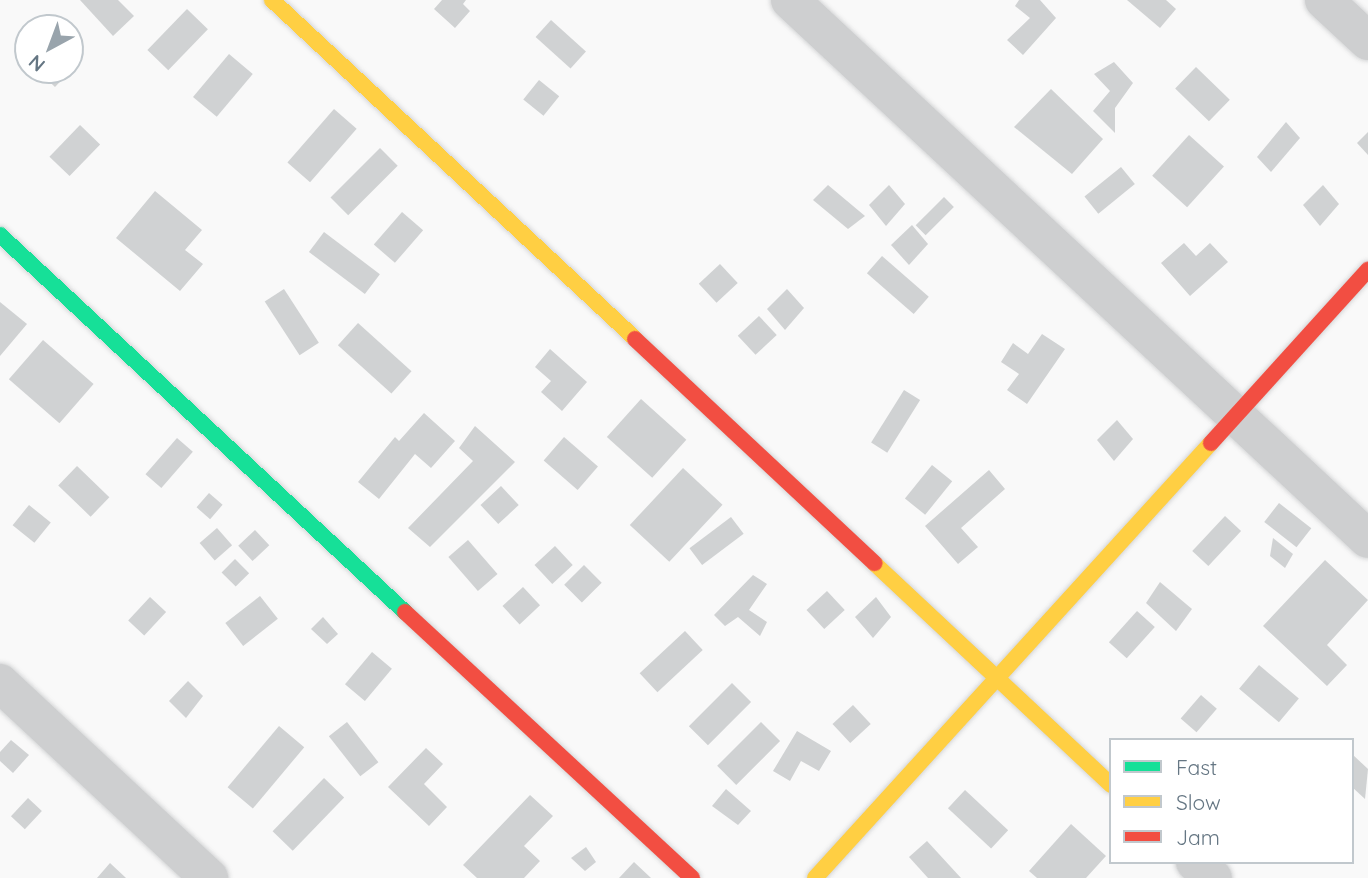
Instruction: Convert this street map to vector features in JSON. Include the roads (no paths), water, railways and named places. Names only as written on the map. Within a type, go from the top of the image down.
[{"type":"street","points":[[272,0],[994,679],[1109,783]]},
{"type":"street","points":[[790,0],[1368,538]]},
{"type":"street","points":[[1324,0],[1368,41]]},
{"type":"street","points":[[0,235],[692,878]]},
{"type":"street","points":[[815,878],[1233,414],[1368,271]]},
{"type":"street","points":[[0,683],[209,878]]},
{"type":"street","points":[[1197,864],[1213,878]]}]
